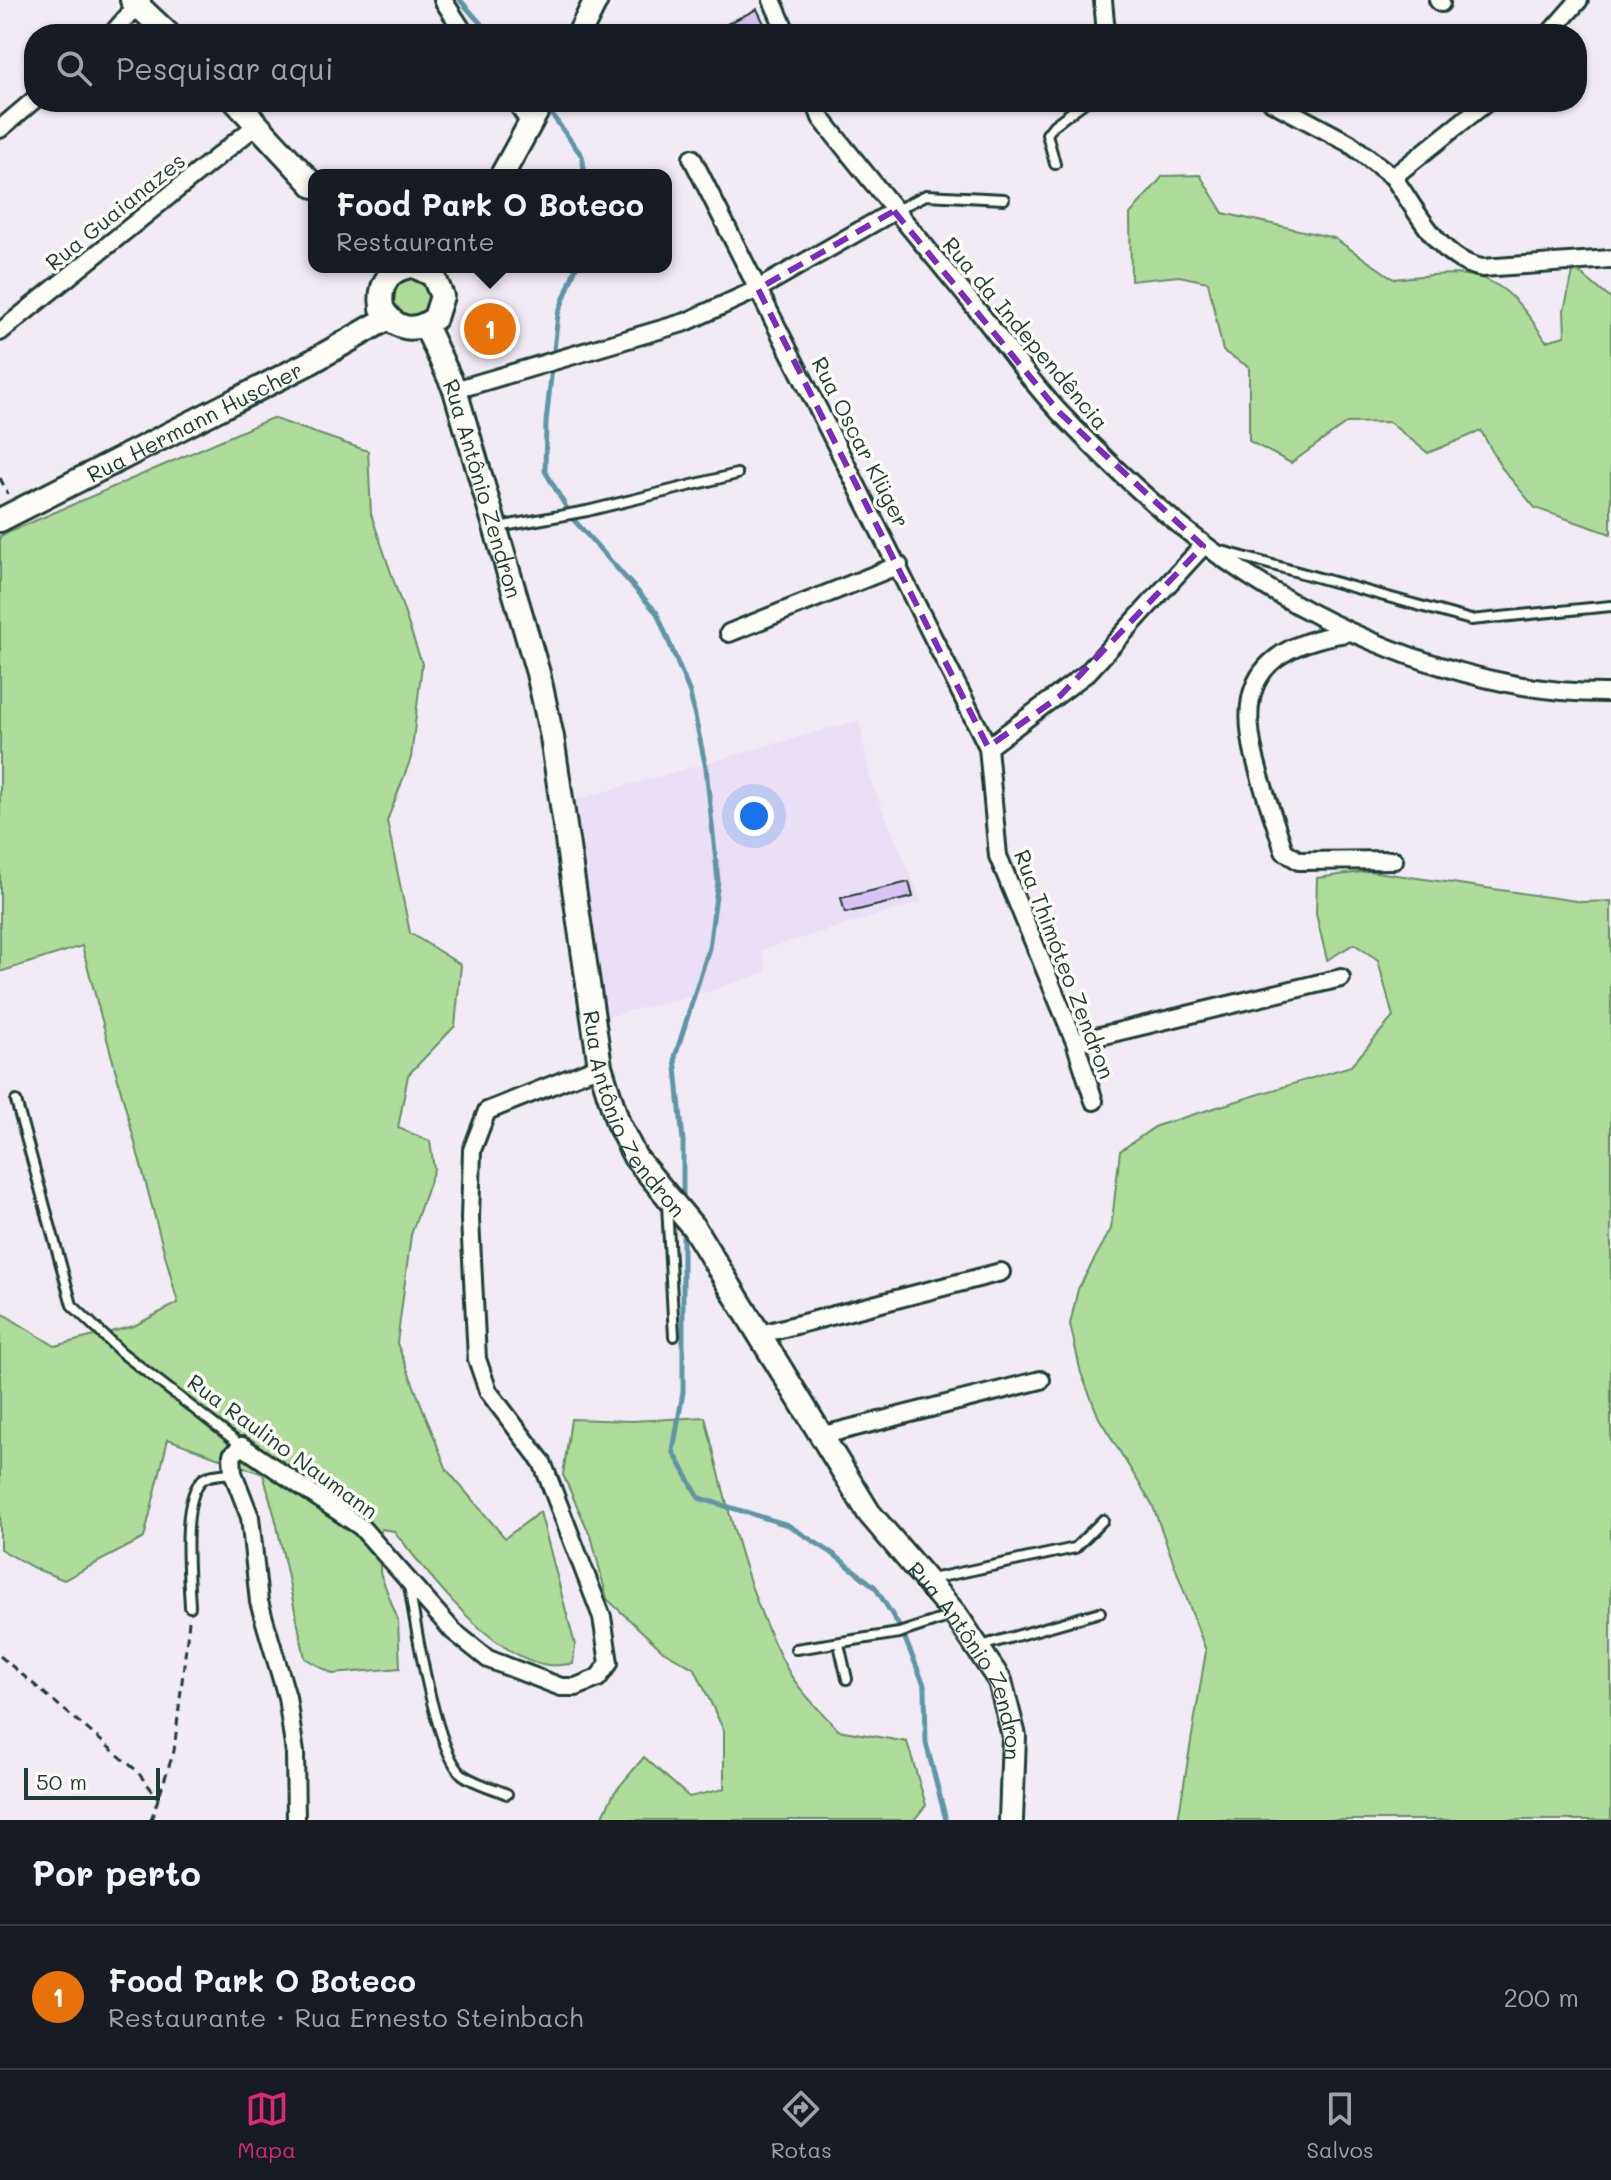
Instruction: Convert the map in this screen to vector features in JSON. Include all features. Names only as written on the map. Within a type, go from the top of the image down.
[{"type":"street","points":[[443,0],[459,24]]},
{"type":"street","points":[[584,24],[596,0]]},
{"type":"street","points":[[1103,0],[1105,24]]},
{"type":"street","points":[[1558,24],[1578,0]]},
{"type":"street","points":[[120,24],[137,2],[158,24]]},
{"type":"street","points":[[780,3],[785,24]]},
{"type":"street","points":[[0,129],[24,109]]},
{"type":"street","points":[[246,112],[308,179]]},
{"type":"street","points":[[505,169],[530,112]]},
{"type":"street","name":"Rua da Independência","points":[[819,112],[894,211],[1059,412],[1158,510],[1203,546]]},
{"type":"street","points":[[1291,112],[1349,143],[1393,177],[1448,253],[1462,264],[1482,268],[1611,259]]},
{"type":"street","points":[[1393,177],[1474,112]]},
{"type":"street","name":"Rua Guaianazes","points":[[0,332],[258,124]]},
{"type":"street","name":"Rua Oscar Klüger","points":[[692,158],[988,747]]},
{"type":"street","points":[[455,390],[686,322],[758,289],[894,211]]},
{"type":"street","points":[[392,273],[380,295],[388,318],[405,328],[425,325],[440,308],[444,276]]},
{"type":"street","name":"Rua Hermann Huscher","points":[[0,520],[311,362],[388,318]]},
{"type":"street","name":"Rua Antônio Zendron","points":[[425,325],[455,390],[538,673],[552,737],[600,1066],[618,1123],[629,1146],[678,1211],[869,1513],[955,1614],[1000,1681],[1014,1736],[1011,1820]]},
{"type":"street","points":[[988,747],[1087,673],[1203,546],[1346,633],[1476,680],[1582,694],[1611,693]]},
{"type":"street","points":[[729,633],[899,565]]},
{"type":"street","points":[[1346,633],[1308,638],[1278,653],[1257,677],[1249,703],[1249,732],[1284,851],[1290,858],[1299,861],[1394,860]]},
{"type":"street","name":"Rua Thimóteo Zendron","points":[[988,747],[998,856],[1075,1042],[1094,1101]]},
{"type":"street","points":[[1075,1042],[1341,978]]},
{"type":"street","name":"Rua Raulino Naumann","points":[[242,1446],[361,1527],[453,1631],[488,1659],[561,1687],[576,1687],[598,1678],[609,1663],[602,1617],[542,1462],[488,1391],[477,1359],[470,1219],[472,1150],[487,1111],[600,1066]]},
{"type":"street","points":[[757,1335],[1001,1272]]},
{"type":"street","points":[[820,1436],[1041,1380]]},
{"type":"street","points":[[242,1446],[232,1455],[233,1473],[250,1517],[259,1602],[287,1697],[295,1753],[296,1820]]},
{"type":"lane","points":[[1055,164],[1047,134],[1072,112]]},
{"type":"lane","points":[[894,211],[926,195],[1004,199]]},
{"type":"lane","points":[[497,528],[587,511],[737,474]]},
{"type":"lane","name":"Rua da Independência","points":[[1203,546],[1471,620],[1611,606]]},
{"type":"lane","name":"Rua Raulino Naumann","points":[[16,1101],[72,1305],[121,1352],[242,1446]]},
{"type":"lane","points":[[674,1336],[673,1255],[678,1211]]},
{"type":"lane","points":[[190,1607],[187,1530],[196,1486],[206,1476],[233,1473]]},
{"type":"lane","points":[[927,1580],[1075,1548],[1103,1520]]},
{"type":"lane","points":[[409,1582],[417,1636],[444,1739],[461,1774],[507,1794]]},
{"type":"lane","points":[[978,1647],[1100,1612]]},
{"type":"lane","points":[[796,1649],[899,1633],[955,1614]]},
{"type":"lane","points":[[839,1644],[847,1679]]},
{"type":"path","points":[[151,1820],[174,1751],[190,1607]]},
{"type":"path","points":[[0,1656],[136,1770],[159,1799]]},
{"type":"highlighted area","points":[[894,211],[1059,412],[1203,546],[1060,696],[988,747],[758,289]]},
{"type":"shaded area","points":[[859,720],[871,782],[922,902],[762,950],[767,971],[711,991],[605,1017],[575,800]]},
{"type":"green space","points":[[1200,175],[1223,213],[1334,238],[1394,279],[1447,274],[1484,279],[1514,299],[1546,341],[1565,336],[1564,310],[1574,268],[1611,299],[1611,534],[1535,508],[1501,467],[1481,431],[1428,453],[1389,422],[1347,423],[1291,463],[1249,441],[1249,367],[1223,351],[1208,282],[1179,276],[1131,281],[1130,214],[1163,176]]},
{"type":"green space","points":[[411,277],[425,283],[431,297],[425,311],[411,317],[397,311],[391,297],[397,283]]},
{"type":"green space","points":[[272,418],[368,451],[371,514],[422,664],[411,758],[387,821],[410,933],[461,965],[455,1026],[408,1075],[398,1128],[430,1141],[434,1169],[411,1235],[397,1343],[447,1470],[505,1538],[540,1512],[575,1645],[573,1664],[548,1665],[526,1659],[504,1647],[442,1590],[394,1531],[381,1529],[380,1573],[398,1620],[400,1668],[333,1674],[305,1658],[263,1474],[168,1439],[144,1538],[64,1580],[0,1549],[0,1312],[55,1346],[134,1326],[178,1303],[82,946],[0,972],[0,536]]},
{"type":"green space","points":[[1369,871],[1583,902],[1611,901],[1611,1820],[1178,1820],[1206,1651],[1152,1504],[1099,1418],[1081,1373],[1070,1324],[1078,1289],[1111,1229],[1120,1151],[1156,1126],[1351,1066],[1393,1017],[1378,960],[1354,944],[1327,960],[1316,914],[1317,878]]},
{"type":"green space","points":[[705,1417],[750,1582],[790,1674],[838,1730],[907,1742],[926,1805],[914,1820],[601,1820],[614,1793],[644,1757],[689,1797],[724,1789],[724,1731],[695,1669],[663,1651],[607,1599],[592,1539],[563,1475],[571,1419],[632,1421]]},
{"type":"building","points":[[757,9],[764,24],[727,24]]},
{"type":"building","points":[[909,882],[913,897],[845,913],[841,898]]},
{"type":"waterway","points":[[460,0],[481,24]]},
{"type":"waterway","points":[[550,112],[582,156],[584,169]]},
{"type":"waterway","points":[[574,273],[558,314],[546,422],[545,471],[573,519],[657,613],[690,693],[706,768],[718,881],[709,948],[675,1057],[683,1141],[683,1200]]},
{"type":"waterway","points":[[683,1226],[683,1392],[673,1451],[699,1498],[788,1525],[832,1553],[875,1587],[901,1629],[925,1687],[926,1743],[946,1820]]},
{"type":"place","name":"Food Park O Boteco","points":[[490,329]]}]
